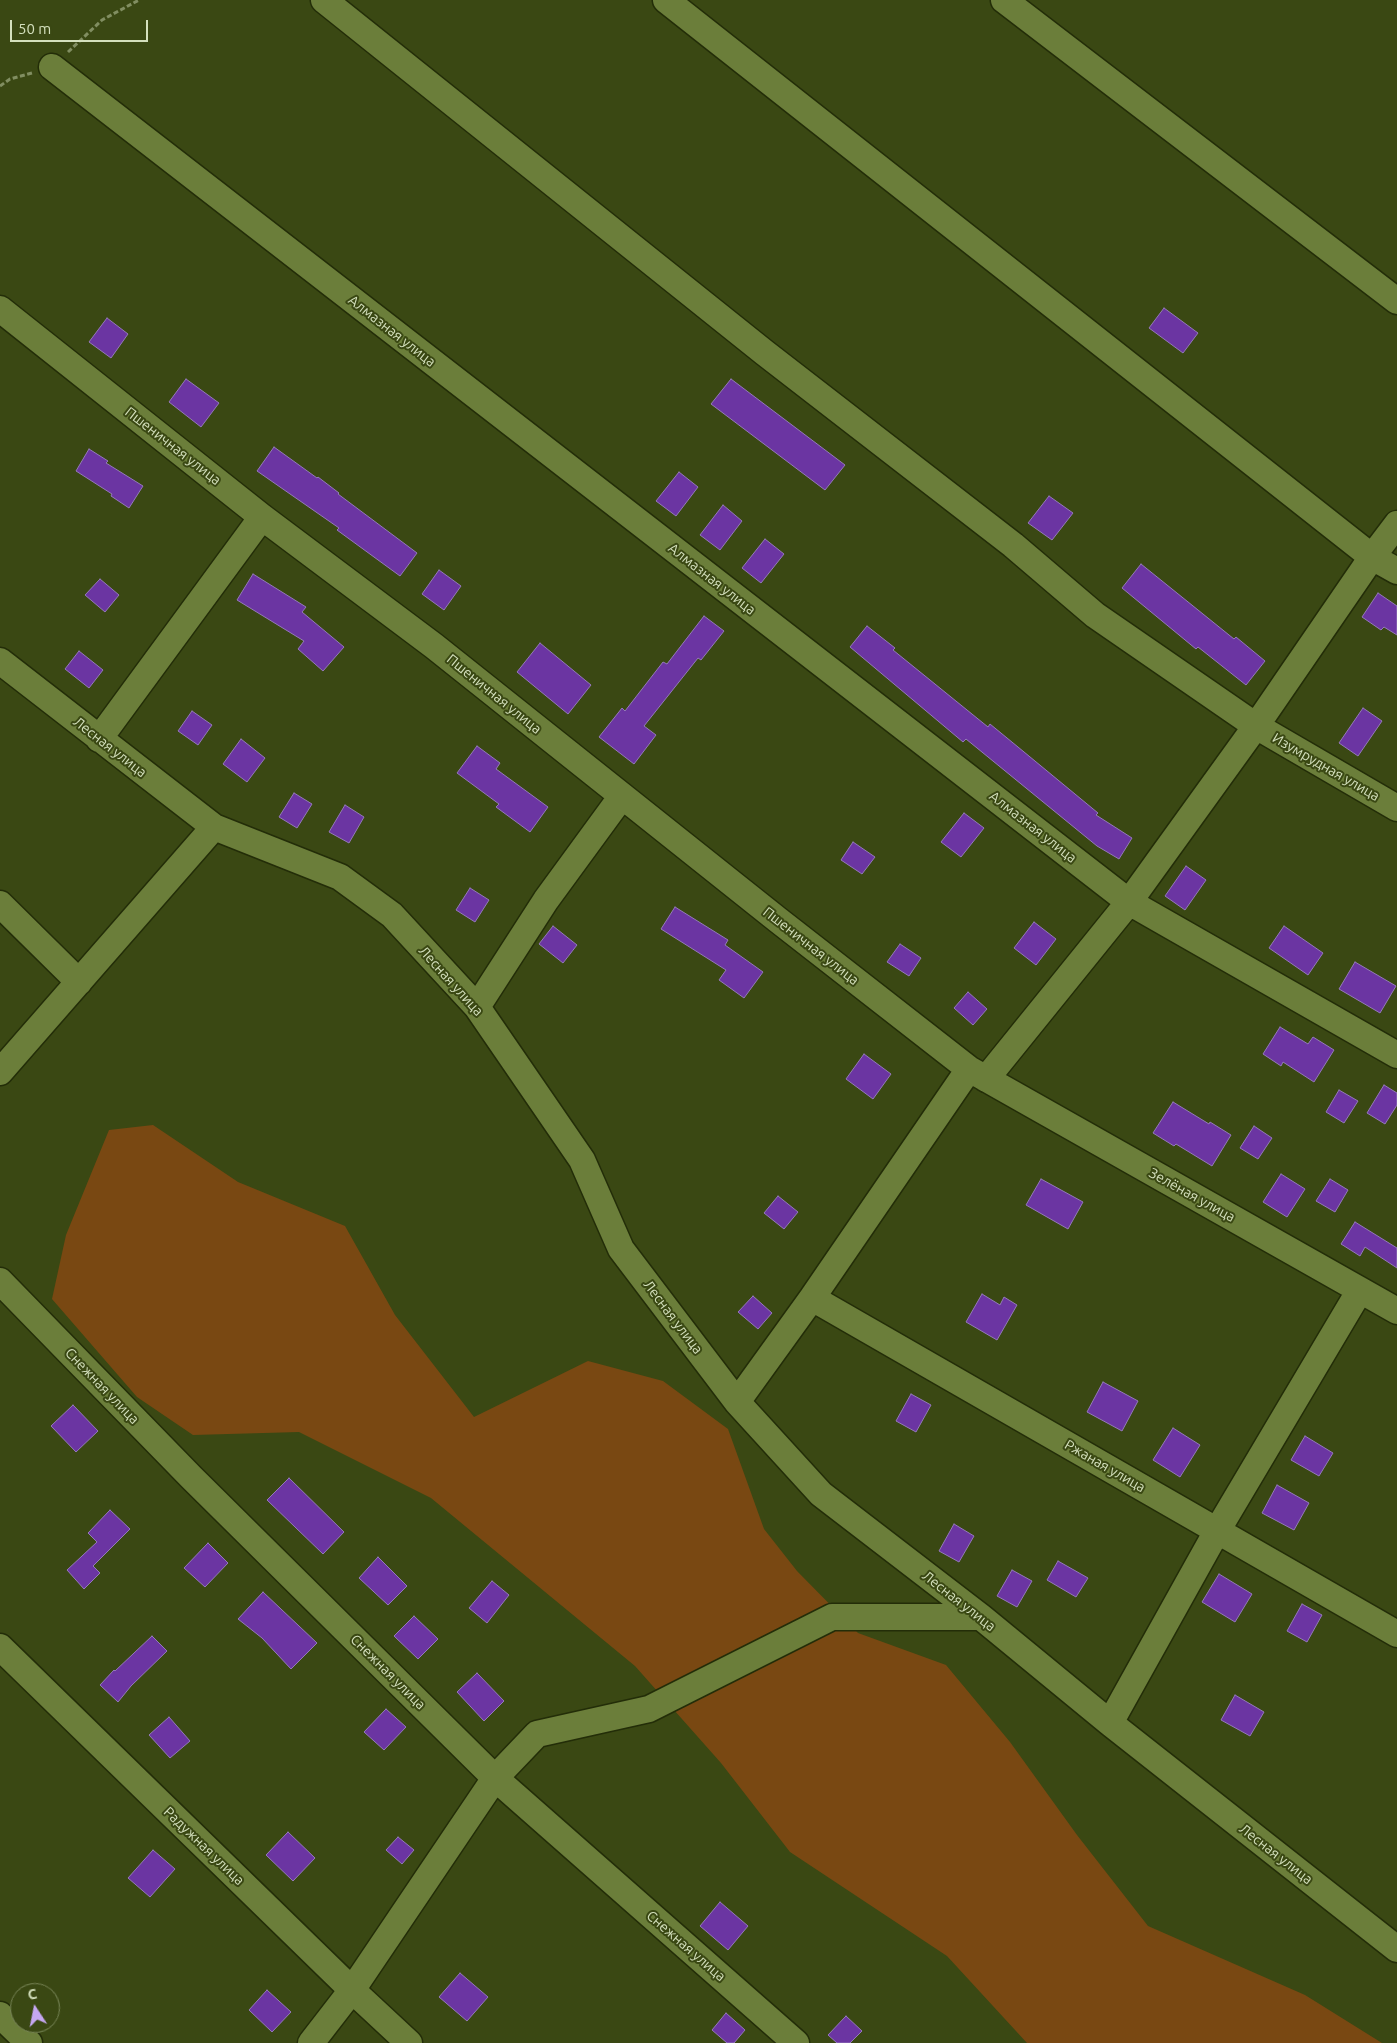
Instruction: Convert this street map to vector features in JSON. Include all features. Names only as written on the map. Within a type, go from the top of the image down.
[{"type":"street","name":"Изумрудная улица","points":[[324,0],[766,353],[1013,545],[1094,615],[1256,726],[1397,808]]},
{"type":"street","points":[[666,0],[1372,557],[1397,571]]},
{"type":"street","points":[[1004,0],[1397,301]]},
{"type":"street","name":"Алмазная улица","points":[[52,67],[1129,902],[1397,1055]]},
{"type":"street","name":"Пшеничная улица","points":[[0,310],[262,517],[434,646],[622,796],[978,1074]]},
{"type":"street","points":[[100,739],[262,517]]},
{"type":"street","points":[[737,1402],[978,1074],[1129,902],[1256,726],[1372,557],[1397,524]]},
{"type":"street","name":"Лесная улица","points":[[0,661],[214,826],[340,877],[392,915],[477,1008],[582,1160],[621,1249],[737,1402],[821,1494],[981,1617],[1110,1723],[1397,1950]]},
{"type":"street","points":[[477,1008],[546,900],[622,796]]},
{"type":"street","points":[[0,1072],[214,826]]},
{"type":"street","points":[[0,904],[79,982]]},
{"type":"street","name":"Зелёная улица","points":[[978,1074],[1397,1311]]},
{"type":"street","name":"Снежная улица","points":[[0,1281],[191,1478],[495,1778],[796,2043]]},
{"type":"street","points":[[1110,1723],[1217,1531],[1360,1290]]},
{"type":"street","name":"Ржаная улица","points":[[812,1298],[1397,1634]]},
{"type":"street","points":[[311,2043],[352,1990],[495,1778],[537,1734],[649,1709],[832,1617],[981,1617]]},
{"type":"street","name":"Радужная улица","points":[[0,1647],[352,1990],[409,2043]]},
{"type":"street","points":[[0,2015],[29,2043]]},
{"type":"path","points":[[0,86],[10,79],[52,67],[102,20],[139,0]]},
{"type":"shaded area","points":[[153,1125],[238,1182],[345,1226],[395,1315],[474,1417],[588,1361],[663,1381],[728,1429],[764,1529],[797,1571],[858,1633],[946,1665],[1010,1742],[1077,1835],[1148,1926],[1305,1995],[1382,2043],[1027,2043],[947,1956],[790,1852],[721,1763],[635,1666],[431,1498],[299,1432],[193,1435],[137,1397],[52,1299],[66,1235],[109,1130]]},
{"type":"building","points":[[1164,308],[1198,333],[1183,353],[1149,328]]},
{"type":"building","points":[[107,318],[128,334],[111,358],[89,342]]},
{"type":"building","points":[[186,379],[219,403],[201,427],[169,402]]},
{"type":"building","points":[[731,379],[845,465],[825,490],[711,404]]},
{"type":"building","points":[[274,447],[318,477],[417,553],[400,576],[337,530],[339,528],[257,471]]},
{"type":"building","points":[[89,449],[108,461],[106,463],[143,486],[129,508],[111,496],[112,494],[76,471]]},
{"type":"building","points":[[679,472],[698,487],[676,516],[656,501]]},
{"type":"building","points":[[1049,496],[1073,513],[1052,540],[1028,523]]},
{"type":"building","points":[[723,505],[742,521],[720,550],[700,535]]},
{"type":"building","points":[[765,539],[784,554],[761,583],[742,568]]},
{"type":"building","points":[[1141,564],[1234,639],[1236,637],[1265,661],[1246,685],[1198,647],[1196,649],[1122,588]]},
{"type":"building","points":[[439,570],[461,586],[444,610],[422,594]]},
{"type":"building","points":[[253,574],[306,607],[302,612],[344,647],[323,671],[298,649],[304,641],[237,600]]},
{"type":"building","points":[[100,579],[119,595],[105,612],[85,595]]},
{"type":"building","points":[[1378,593],[1397,606],[1397,635],[1384,627],[1381,630],[1362,617]]},
{"type":"building","points":[[704,616],[724,631],[701,660],[698,658],[644,726],[656,735],[634,764],[599,737],[622,708],[625,711],[663,662],[667,664]]},
{"type":"building","points":[[867,626],[895,648],[893,650],[988,727],[990,724],[1098,813],[1096,815],[1132,838],[1119,859],[1097,846],[966,739],[963,742],[850,647]]},
{"type":"building","points":[[540,643],[591,685],[568,714],[517,672]]},
{"type":"building","points":[[79,651],[103,670],[89,688],[65,669]]},
{"type":"building","points":[[1363,708],[1382,721],[1358,756],[1339,743]]},
{"type":"building","points":[[192,711],[212,725],[198,745],[178,731]]},
{"type":"building","points":[[241,739],[265,758],[247,782],[223,764]]},
{"type":"building","points":[[477,746],[500,763],[496,769],[548,807],[530,832],[496,807],[499,804],[457,773]]},
{"type":"building","points":[[294,793],[312,804],[297,828],[279,817]]},
{"type":"building","points":[[345,805],[364,817],[349,843],[329,832]]},
{"type":"building","points":[[964,813],[984,828],[961,857],[941,842]]},
{"type":"building","points":[[853,842],[875,857],[862,874],[841,860]]},
{"type":"building","points":[[1186,866],[1206,880],[1185,910],[1165,896]]},
{"type":"building","points":[[470,888],[489,900],[475,922],[456,910]]},
{"type":"building","points":[[675,907],[728,940],[725,945],[763,972],[744,998],[719,980],[726,970],[661,929]]},
{"type":"building","points":[[1034,922],[1056,939],[1036,965],[1014,948]]},
{"type":"building","points":[[553,926],[577,945],[563,963],[539,944]]},
{"type":"building","points":[[1284,926],[1323,953],[1308,975],[1269,948]]},
{"type":"building","points":[[900,944],[921,958],[909,976],[887,962]]},
{"type":"building","points":[[1355,962],[1396,986],[1380,1013],[1339,989]]},
{"type":"building","points":[[968,992],[987,1009],[973,1025],[954,1008]]},
{"type":"building","points":[[1280,1027],[1308,1044],[1313,1037],[1334,1050],[1314,1082],[1283,1062],[1281,1066],[1263,1054]]},
{"type":"building","points":[[864,1054],[891,1074],[873,1099],[846,1079]]},
{"type":"building","points":[[1384,1085],[1397,1093],[1397,1105],[1385,1124],[1367,1113]]},
{"type":"building","points":[[1339,1090],[1358,1101],[1344,1123],[1326,1112]]},
{"type":"building","points":[[1173,1102],[1231,1135],[1212,1166],[1176,1144],[1174,1146],[1153,1133]]},
{"type":"building","points":[[1254,1126],[1272,1138],[1258,1159],[1240,1148]]},
{"type":"building","points":[[1281,1174],[1305,1189],[1287,1217],[1263,1202]]},
{"type":"building","points":[[1041,1179],[1083,1202],[1068,1229],[1026,1205]]},
{"type":"building","points":[[1330,1179],[1348,1190],[1335,1212],[1316,1201]]},
{"type":"building","points":[[778,1196],[798,1212],[784,1229],[764,1213]]},
{"type":"building","points":[[1355,1222],[1397,1248],[1397,1268],[1365,1247],[1360,1256],[1341,1244]]},
{"type":"building","points":[[982,1294],[1000,1305],[1004,1297],[1017,1305],[997,1340],[966,1322]]},
{"type":"building","points":[[753,1296],[772,1313],[758,1329],[738,1312]]},
{"type":"building","points":[[1103,1382],[1138,1401],[1122,1431],[1087,1412]]},
{"type":"building","points":[[911,1394],[931,1405],[916,1432],[896,1421]]},
{"type":"building","points":[[73,1405],[98,1431],[76,1452],[51,1426]]},
{"type":"building","points":[[1173,1428],[1200,1445],[1180,1477],[1153,1460]]},
{"type":"building","points":[[1305,1436],[1333,1453],[1319,1476],[1291,1460]]},
{"type":"building","points":[[289,1478],[344,1532],[323,1554],[267,1500]]},
{"type":"building","points":[[1277,1485],[1309,1503],[1294,1530],[1262,1513]]},
{"type":"building","points":[[110,1510],[130,1529],[93,1566],[100,1573],[84,1589],[67,1570],[97,1542],[88,1533]]},
{"type":"building","points":[[954,1524],[974,1536],[959,1562],[939,1551]]},
{"type":"building","points":[[208,1543],[228,1563],[205,1587],[184,1568]]},
{"type":"building","points":[[378,1557],[407,1586],[388,1605],[359,1578]]},
{"type":"building","points":[[1058,1561],[1088,1578],[1076,1597],[1047,1580]]},
{"type":"building","points":[[1012,1570],[1032,1581],[1017,1607],[997,1596]]},
{"type":"building","points":[[1219,1574],[1252,1594],[1235,1622],[1202,1602]]},
{"type":"building","points":[[492,1581],[509,1595],[487,1623],[469,1608]]},
{"type":"building","points":[[263,1592],[317,1643],[291,1669],[262,1638],[238,1619]]},
{"type":"building","points":[[1302,1604],[1322,1615],[1307,1642],[1287,1631]]},
{"type":"building","points":[[414,1616],[438,1639],[418,1659],[394,1636]]},
{"type":"building","points":[[152,1636],[167,1651],[131,1686],[118,1702],[100,1685]]},
{"type":"building","points":[[477,1673],[504,1701],[484,1721],[457,1692]]},
{"type":"building","points":[[1235,1695],[1264,1712],[1250,1736],[1221,1720]]},
{"type":"building","points":[[386,1709],[406,1727],[384,1750],[364,1732]]},
{"type":"building","points":[[169,1717],[190,1741],[170,1758],[149,1735]]},
{"type":"building","points":[[288,1832],[315,1858],[293,1881],[266,1855]]},
{"type":"building","points":[[398,1837],[414,1850],[402,1864],[386,1850]]},
{"type":"building","points":[[153,1850],[175,1869],[150,1897],[128,1878]]},
{"type":"building","points":[[720,1902],[748,1926],[728,1950],[700,1926]]},
{"type":"building","points":[[460,1973],[488,1997],[467,2021],[439,1997]]},
{"type":"building","points":[[267,1990],[291,2012],[272,2032],[249,2010]]},
{"type":"building","points":[[726,2013],[745,2030],[734,2043],[727,2043],[712,2030]]},
{"type":"building","points":[[846,2016],[862,2031],[850,2043],[837,2043],[828,2035]]}]
